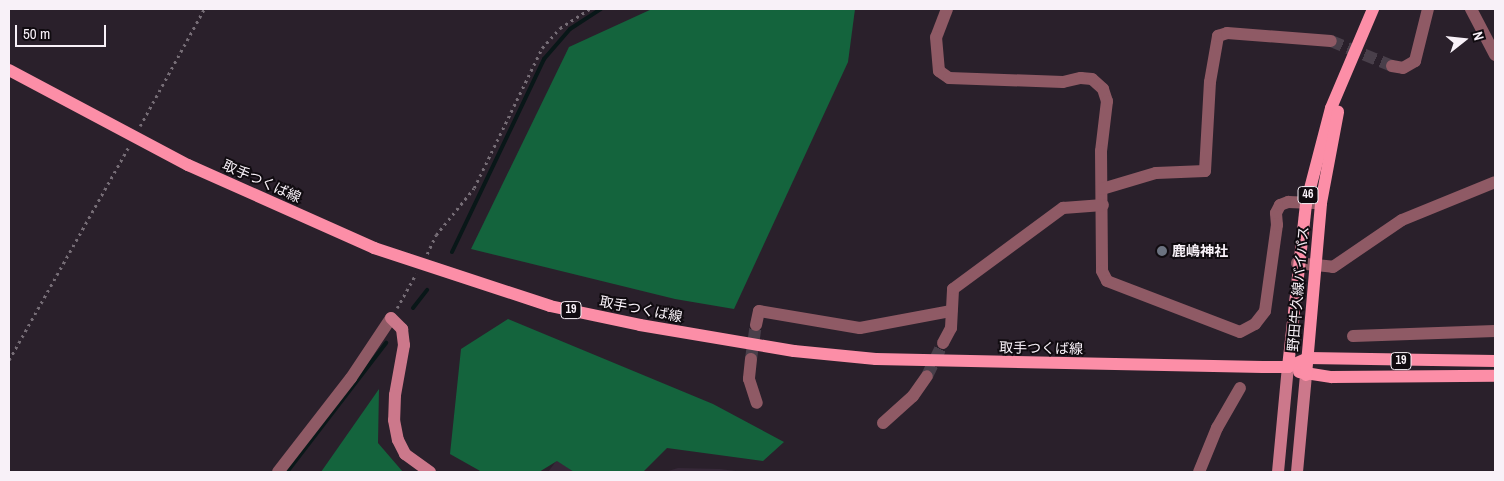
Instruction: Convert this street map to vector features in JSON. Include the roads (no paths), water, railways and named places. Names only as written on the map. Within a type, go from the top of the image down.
[{"type":"main road","name":"野田牛久線バイパス","points":[[1288,367],[1297,263],[1306,204],[1331,108],[1362,31],[1373,9]]},
{"type":"main road","name":"野田牛久線バイパス","points":[[1306,375],[1321,203],[1342,95],[1362,31]]},
{"type":"main road","name":"取手つくば線","points":[[9,70],[133,138],[366,244],[421,265],[550,306],[640,325],[794,351],[876,359],[1288,367],[1306,375],[1495,376]]},
{"type":"main road","points":[[391,318],[402,329],[404,345],[395,395],[394,420],[398,440],[405,454],[430,472]]},
{"type":"main road","name":"取手つくば線","points":[[1288,367],[1308,358],[1495,361]]},
{"type":"main road","points":[[1278,472],[1288,367]]},
{"type":"main road","points":[[1297,472],[1306,375]]},
{"type":"street","points":[[947,9],[936,37],[939,71],[949,78],[1063,82],[1081,78],[1092,79],[1104,89],[1107,101],[1101,151],[1103,205],[1102,271],[1107,281],[1240,332],[1255,324],[1265,312],[1277,225],[1276,213],[1280,205],[1288,202],[1321,203]]},
{"type":"street","points":[[1392,66],[1403,68],[1415,61],[1428,9]]},
{"type":"street","points":[[1471,9],[1495,55]]},
{"type":"street","points":[[1102,189],[1156,173],[1205,171],[1210,82],[1218,36],[1227,33],[1331,41]]},
{"type":"street","points":[[1297,263],[1333,267],[1402,220],[1495,182]]},
{"type":"street","points":[[943,342],[951,328],[953,289],[1033,227],[1063,208],[1103,205]]},
{"type":"street","points":[[756,325],[759,311],[860,328],[951,311]]},
{"type":"street","points":[[278,472],[351,378],[391,318]]},
{"type":"street","points":[[1353,336],[1495,331]]},
{"type":"street","points":[[750,360],[749,379],[756,403]]},
{"type":"street","points":[[884,423],[913,396],[927,376]]},
{"type":"street","points":[[1199,472],[1217,428],[1240,388]]},
{"type":"waterway","points":[[452,252],[544,59],[570,29],[601,9]]},
{"type":"waterway","points":[[413,308],[427,290]]},
{"type":"waterway","points":[[287,472],[386,343]]},
{"type":"tunnel","points":[[1331,41],[1392,66]]},
{"type":"tunnel","points":[[751,359],[756,325]]},
{"type":"tunnel","points":[[927,376],[943,343]]},
{"type":"place","name":"鹿嶋神社","points":[[1162,251]]}]
